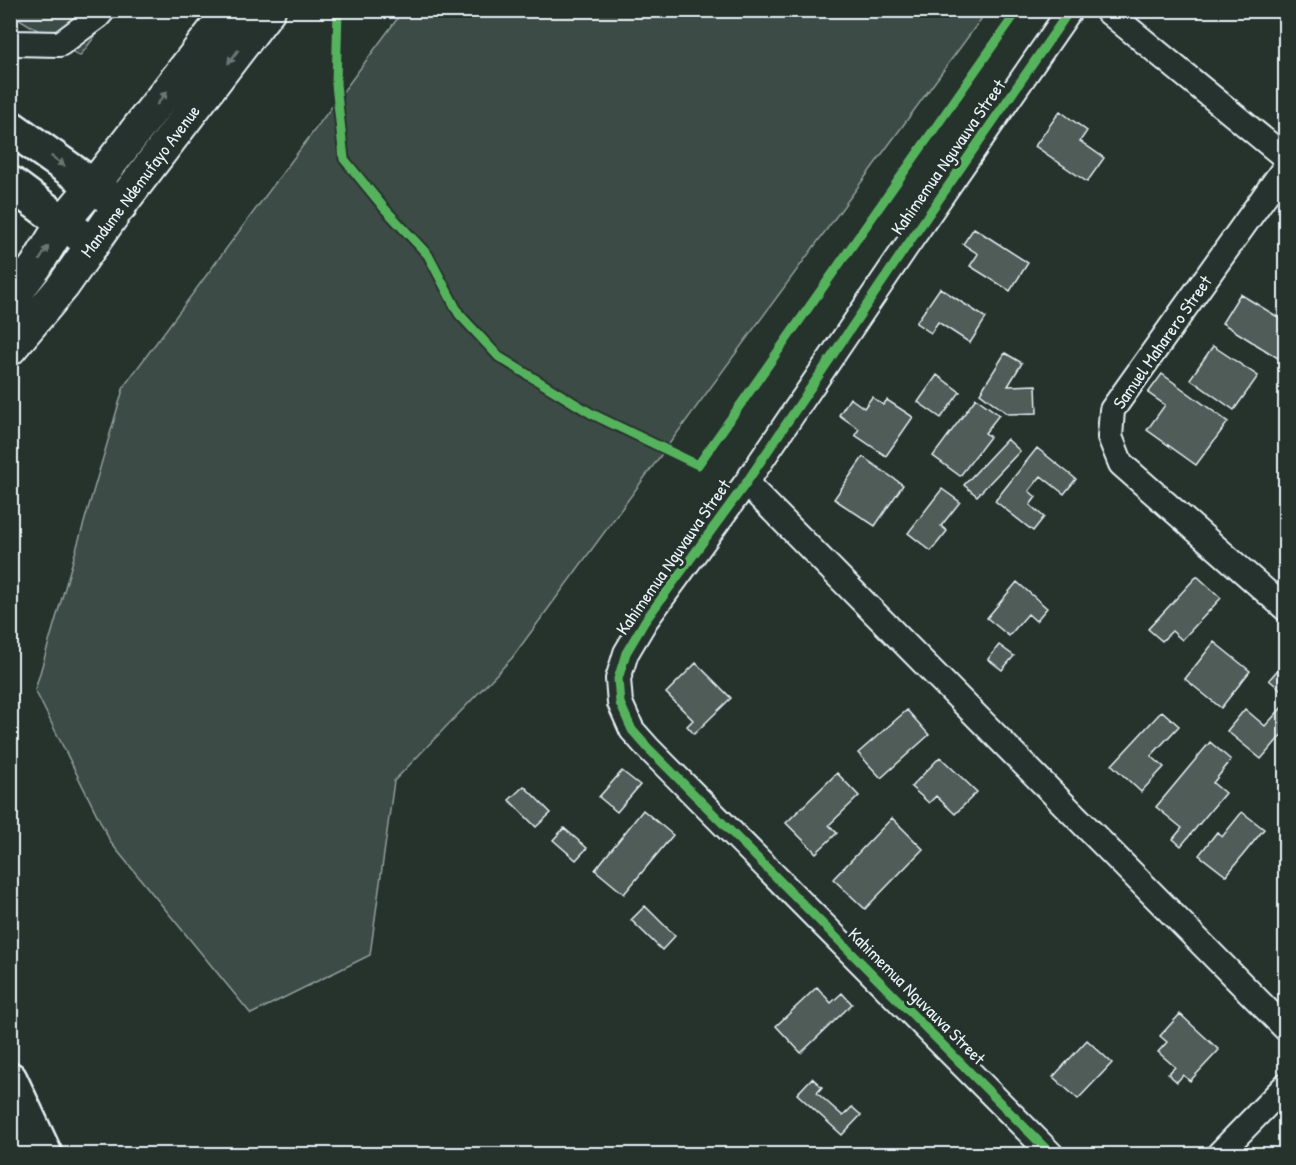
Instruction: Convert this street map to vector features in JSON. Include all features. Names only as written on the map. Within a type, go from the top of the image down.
[{"type":"highway","points":[[10,127],[120,205]]},
{"type":"highway","points":[[10,183],[92,244]]},
{"type":"highway","points":[[10,1079],[45,1155]]},
{"type":"main road","name":"Mandume Ndemufayo Avenue","points":[[10,301],[36,266],[63,222],[230,10]]},
{"type":"main road","name":"Mandume Ndemufayo Avenue","points":[[10,349],[63,286],[120,205],[269,10]]},
{"type":"street","points":[[10,41],[13,43],[60,44],[103,10]]},
{"type":"street","name":"Kahimemua Nguvauva Street","points":[[1051,1155],[648,748],[632,730],[620,704],[618,679],[626,653],[645,621],[746,483],[1070,10]]},
{"type":"street","points":[[1106,10],[1286,158]]},
{"type":"street","name":"Samuel Maharero Street","points":[[1286,166],[1112,410],[1110,437],[1121,464],[1286,609]]},
{"type":"street","name":"Kahimemua Nguvauva Street","points":[[746,483],[1286,1029]]},
{"type":"street","points":[[1219,1155],[1286,1085]]},
{"type":"shaded area","points":[[10,11],[114,11],[80,56],[11,14]]},
{"type":"shaded area","points":[[403,11],[987,11],[512,658],[394,781],[370,955],[251,1014],[111,843],[35,690],[124,386]]},
{"type":"building","points":[[1060,111],[1087,131],[1080,141],[1104,158],[1087,182],[1035,146]]},
{"type":"building","points":[[974,228],[1028,263],[1010,291],[970,266],[978,254],[963,244]]},
{"type":"building","points":[[940,288],[986,318],[970,343],[938,322],[931,333],[916,323]]},
{"type":"building","points":[[1240,294],[1286,322],[1286,354],[1281,360],[1222,323]]},
{"type":"building","points":[[1213,346],[1258,376],[1234,410],[1190,379]]},
{"type":"building","points":[[1005,353],[1022,363],[1008,386],[1036,385],[1037,413],[1008,414],[980,393]]},
{"type":"building","points":[[1162,374],[1228,422],[1196,465],[1147,430],[1165,405],[1148,393]]},
{"type":"building","points":[[937,375],[960,392],[941,418],[918,402]]},
{"type":"building","points":[[872,397],[883,405],[887,400],[913,417],[886,456],[855,435],[859,429],[839,415],[850,398],[864,408]]},
{"type":"building","points":[[976,398],[999,415],[985,433],[990,437],[960,476],[933,456]]},
{"type":"building","points":[[1007,439],[1020,451],[977,496],[964,485]]},
{"type":"building","points":[[1037,448],[1076,479],[1064,494],[1041,476],[1029,491],[1036,497],[1030,505],[1044,517],[1033,531],[995,501]]},
{"type":"building","points":[[863,457],[903,485],[875,526],[834,499]]},
{"type":"building","points":[[942,489],[960,502],[941,526],[947,531],[931,551],[908,533]]},
{"type":"building","points":[[1197,576],[1221,598],[1182,640],[1172,631],[1162,641],[1148,629]]},
{"type":"building","points":[[1017,582],[1047,608],[1036,621],[1028,614],[1009,636],[987,618]]},
{"type":"building","points":[[1214,642],[1250,671],[1221,708],[1185,679]]},
{"type":"building","points":[[999,645],[1014,656],[1002,670],[988,659]]},
{"type":"building","points":[[696,663],[731,698],[694,734],[687,726],[693,720],[666,693]]},
{"type":"building","points":[[1282,665],[1286,668],[1286,694],[1269,680]]},
{"type":"building","points":[[1286,703],[1286,730],[1261,759],[1227,731],[1245,709],[1265,726]]},
{"type":"building","points":[[907,710],[929,735],[881,778],[858,753]]},
{"type":"building","points":[[1162,711],[1179,726],[1151,756],[1164,767],[1141,792],[1112,765]]},
{"type":"building","points":[[1210,742],[1231,760],[1213,783],[1225,793],[1181,846],[1173,839],[1182,828],[1156,807]]},
{"type":"building","points":[[940,757],[977,792],[955,814],[936,796],[929,803],[911,787]]},
{"type":"building","points":[[622,771],[640,785],[617,812],[599,797]]},
{"type":"building","points":[[837,773],[859,796],[829,825],[837,833],[816,853],[786,823]]},
{"type":"building","points":[[524,786],[551,813],[536,827],[509,800]]},
{"type":"building","points":[[643,810],[673,835],[624,894],[595,870]]},
{"type":"building","points":[[1242,812],[1264,829],[1226,876],[1199,855],[1217,832],[1222,837]]},
{"type":"building","points":[[892,818],[923,849],[865,909],[833,879]]},
{"type":"building","points":[[564,828],[587,848],[576,860],[553,840]]},
{"type":"building","points":[[645,906],[675,936],[662,950],[631,920]]},
{"type":"building","points":[[817,987],[831,1003],[842,993],[852,1004],[801,1053],[776,1026]]},
{"type":"building","points":[[1180,1014],[1219,1050],[1190,1081],[1183,1075],[1177,1082],[1168,1074],[1175,1067],[1158,1052],[1167,1042],[1160,1036]]},
{"type":"building","points":[[1087,1040],[1112,1063],[1078,1099],[1053,1077]]},
{"type":"building","points":[[812,1078],[822,1087],[817,1093],[843,1116],[852,1107],[861,1115],[842,1135],[797,1094]]},
{"type":"cycle path","points":[[338,10],[336,84],[344,159],[385,209],[428,255],[459,314],[499,357],[592,414],[698,465],[1018,10]]},
{"type":"cycle path","points":[[1051,1154],[648,748],[632,730],[620,703],[618,679],[626,653],[645,621],[746,483],[1070,10]]}]
